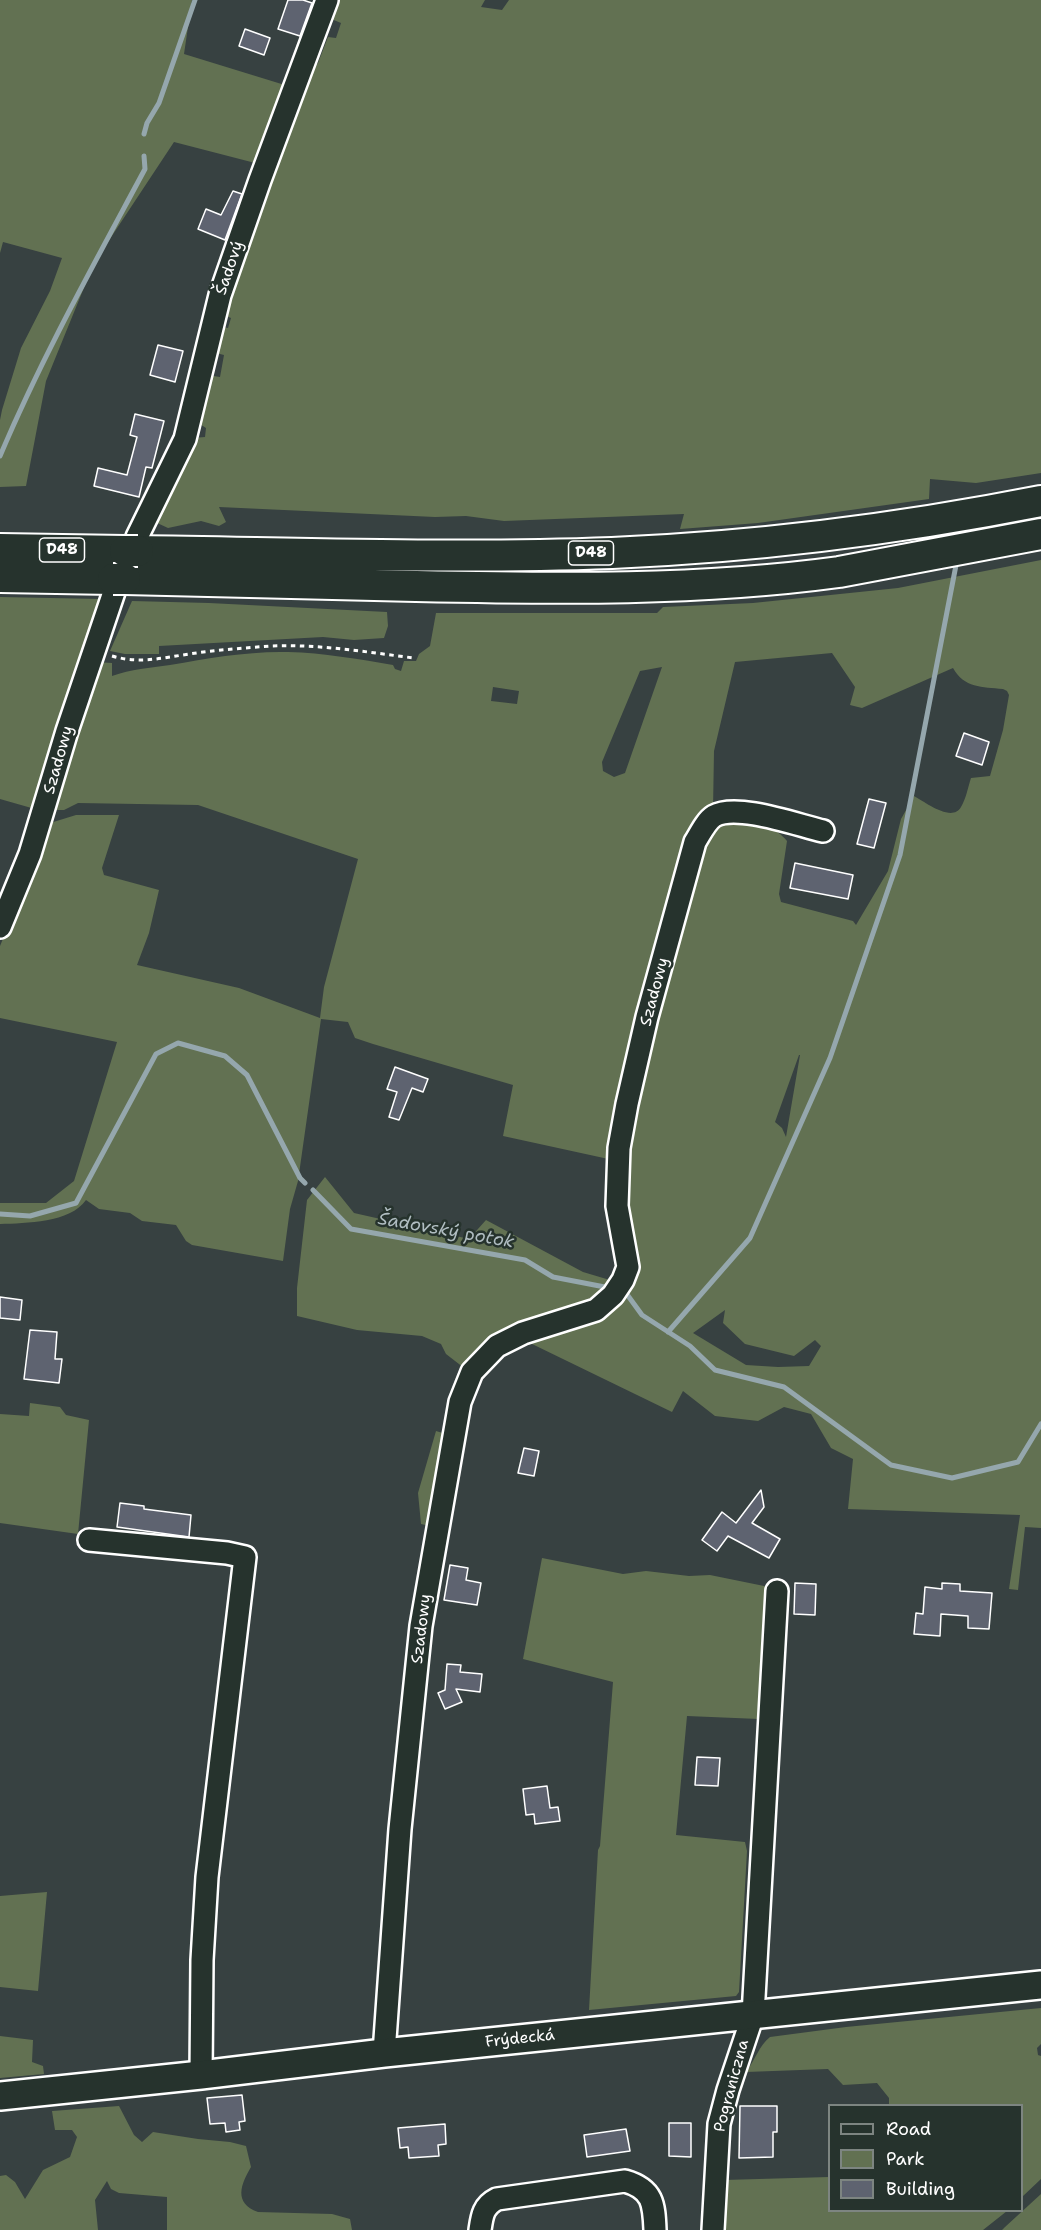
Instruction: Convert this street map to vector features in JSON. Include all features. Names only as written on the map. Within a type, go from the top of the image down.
[{"type":"highway","name":"D48","points":[[0,577],[125,565],[690,549],[897,527],[1041,501]]},
{"type":"highway","name":"D48","points":[[0,549],[125,565],[513,588],[686,585],[785,578],[839,572],[1041,534]]},
{"type":"main road","name":"Frýdecká","points":[[0,2096],[201,2076],[384,2053],[1041,1985]]},
{"type":"street","name":"Šadový","points":[[125,565],[185,439],[220,295],[327,0]]},
{"type":"street","name":"Szadowy","points":[[0,927],[30,854],[93,650],[125,565]]},
{"type":"street","name":"Szadowy","points":[[384,2053],[400,1829],[421,1626],[460,1402],[472,1372],[497,1346],[523,1333],[596,1310],[617,1290],[628,1267],[617,1206],[616,1182],[619,1148],[647,1017],[695,842],[712,817],[734,810],[823,831]]},
{"type":"street","points":[[89,1540],[245,1557],[207,1877],[202,1960],[201,2076]]},
{"type":"street","points":[[753,2015],[777,1592]]},
{"type":"street","name":"Pograniczna","points":[[713,2230],[719,2124],[753,2015]]},
{"type":"street","points":[[480,2230],[482,2213],[488,2203],[497,2199],[625,2181],[638,2185],[652,2201],[655,2230]]},
{"type":"path","points":[[93,650],[128,660],[147,661],[222,649],[275,646],[326,647],[414,658]]},
{"type":"green space","points":[[0,0],[192,0],[184,54],[288,86],[259,164],[174,142],[94,263],[46,381],[26,486],[0,487],[2,410],[21,348],[50,291],[62,258],[3,242],[0,253]]},
{"type":"green space","points":[[335,0],[485,0],[481,7],[502,10],[509,0],[1041,0],[1041,473],[976,483],[930,479],[929,499],[758,523],[680,529],[684,514],[504,521],[466,516],[435,517],[219,507],[226,522],[219,526],[201,521],[168,528],[155,522],[193,438],[205,437],[206,428],[195,421],[207,375],[220,377],[224,355],[212,352],[218,326],[228,328],[231,318],[221,314],[309,74],[318,63],[328,37],[336,38],[341,23],[329,18]]},
{"type":"green space","points":[[1041,560],[1041,1528],[1025,1527],[1018,1590],[1009,1589],[1020,1515],[848,1509],[853,1459],[831,1448],[811,1414],[784,1407],[758,1421],[715,1416],[683,1391],[672,1412],[530,1343],[505,1335],[468,1371],[446,1354],[441,1344],[422,1336],[357,1330],[297,1316],[297,1288],[307,1200],[325,1177],[354,1213],[469,1239],[486,1220],[583,1272],[630,1286],[633,1255],[624,1179],[628,1143],[649,1046],[703,843],[716,826],[730,820],[757,822],[775,830],[787,841],[779,894],[781,902],[853,921],[856,925],[888,871],[901,819],[914,796],[938,810],[951,813],[961,807],[971,778],[990,776],[1003,730],[1009,695],[1003,689],[968,683],[957,675],[953,668],[862,708],[850,705],[855,687],[832,653],[735,662],[714,751],[713,810],[697,826],[679,873],[633,1049],[613,1160],[503,1136],[513,1085],[355,1038],[348,1022],[321,1019],[298,1181],[290,1209],[283,1261],[192,1245],[186,1241],[176,1225],[142,1221],[130,1213],[99,1209],[86,1200],[79,1208],[59,1217],[34,1222],[0,1224],[0,1203],[46,1203],[74,1181],[117,1042],[0,1018],[0,946],[35,861],[47,824],[76,815],[119,815],[102,868],[104,875],[159,890],[149,933],[137,965],[239,988],[320,1018],[324,987],[358,859],[198,805],[78,803],[64,810],[49,810],[97,662],[112,663],[112,676],[133,670],[229,655],[288,652],[328,655],[393,665],[395,669],[401,671],[404,661],[416,661],[419,654],[430,646],[436,613],[657,613],[663,607],[753,603],[898,588]],"holes":[[[662,667],[625,773],[614,777],[603,771],[602,762],[640,671]],[[493,687],[519,691],[517,704],[491,701]],[[799,1055],[800,1055],[786,1137],[782,1128],[775,1122]],[[725,1310],[723,1323],[745,1344],[794,1356],[815,1340],[821,1346],[809,1366],[746,1365],[693,1333]]]},
{"type":"green space","points":[[0,597],[101,599],[83,650],[85,656],[35,809],[0,799]]},
{"type":"green space","points":[[132,601],[387,612],[388,626],[384,638],[354,640],[323,637],[159,646],[159,654],[125,654],[110,651]]},
{"type":"green space","points":[[30,1403],[60,1407],[66,1415],[89,1420],[78,1534],[0,1523],[0,1414],[29,1416]]},
{"type":"green space","points":[[436,1431],[446,1434],[430,1526],[421,1524],[418,1493]]},
{"type":"green space","points":[[542,1558],[623,1574],[646,1571],[689,1576],[710,1575],[769,1587],[762,1642],[764,1693],[759,1719],[687,1716],[676,1835],[745,1842],[747,1851],[739,1992],[736,1996],[589,2010],[598,1850],[613,1682],[523,1659]]},
{"type":"green space","points":[[47,1892],[38,1991],[0,1987],[0,1896]]},
{"type":"green space","points":[[1041,2008],[1041,2044],[1037,2048],[1038,2055],[1041,2056],[1041,2179],[1023,2196],[1023,2104],[889,2104],[889,2098],[877,2083],[843,2085],[828,2069],[746,2072],[770,2037],[846,2027]]},
{"type":"green space","points":[[0,2036],[33,2040],[32,2062],[43,2066],[44,2074],[0,2078]]},
{"type":"green space","points":[[119,2106],[134,2135],[142,2142],[153,2132],[246,2146],[251,2167],[241,2192],[245,2204],[250,2208],[258,2212],[332,2214],[350,2219],[352,2230],[167,2230],[167,2197],[119,2193],[111,2189],[107,2181],[95,2200],[98,2230],[0,2230],[0,2176],[6,2175],[15,2182],[25,2199],[43,2170],[70,2157],[77,2137],[72,2130],[55,2130],[52,2111]]},
{"type":"green space","points":[[828,2177],[828,2212],[1006,2212],[983,2230],[719,2230],[724,2180]]},
{"type":"green space","points":[[1041,2194],[1041,2230],[1002,2230],[1023,2212]]},
{"type":"building","points":[[288,0],[303,0],[312,3],[300,36],[278,29]]},
{"type":"building","points":[[245,29],[270,38],[264,55],[239,46]]},
{"type":"building","points":[[233,191],[242,194],[225,240],[198,229],[206,209],[221,215]]},
{"type":"building","points":[[158,345],[183,351],[175,382],[150,375]]},
{"type":"building","points":[[135,414],[164,421],[152,468],[146,467],[139,497],[94,486],[98,468],[127,475],[137,437],[130,435]]},
{"type":"building","points":[[964,733],[989,742],[982,765],[956,756]]},
{"type":"building","points":[[869,799],[886,803],[874,848],[857,844]]},
{"type":"building","points":[[795,863],[853,875],[848,899],[790,888]]},
{"type":"building","points":[[395,1067],[428,1079],[423,1092],[412,1088],[399,1120],[389,1117],[397,1092],[387,1089]]},
{"type":"building","points":[[0,1297],[22,1300],[20,1320],[0,1318]]},
{"type":"building","points":[[30,1330],[57,1332],[55,1359],[62,1359],[59,1383],[24,1379]]},
{"type":"building","points":[[524,1448],[539,1451],[534,1476],[518,1473]]},
{"type":"building","points":[[761,1490],[764,1507],[752,1523],[780,1539],[769,1558],[728,1536],[717,1551],[702,1540],[722,1512],[736,1523]]},
{"type":"building","points":[[120,1503],[144,1506],[144,1509],[191,1515],[189,1537],[117,1527]]},
{"type":"building","points":[[450,1565],[468,1568],[466,1580],[481,1583],[477,1605],[444,1600]]},
{"type":"building","points":[[795,1583],[816,1584],[815,1615],[794,1614]]},
{"type":"building","points":[[942,1583],[960,1584],[960,1591],[992,1593],[989,1629],[968,1628],[968,1616],[941,1614],[940,1636],[914,1634],[916,1613],[923,1614],[925,1587],[942,1589]]},
{"type":"building","points":[[447,1664],[461,1665],[460,1672],[482,1674],[480,1692],[456,1689],[462,1702],[445,1709],[438,1693],[445,1690]]},
{"type":"building","points":[[697,1757],[720,1758],[718,1786],[695,1785]]},
{"type":"building","points":[[547,1786],[550,1808],[558,1807],[560,1821],[535,1824],[534,1814],[526,1815],[523,1789]]},
{"type":"building","points":[[242,2095],[245,2121],[239,2122],[240,2130],[226,2132],[225,2123],[210,2124],[207,2098]]},
{"type":"building","points":[[740,2106],[777,2106],[777,2132],[773,2132],[773,2157],[739,2158]]},
{"type":"building","points":[[669,2123],[691,2123],[691,2157],[669,2156]]},
{"type":"building","points":[[445,2124],[446,2144],[438,2145],[439,2156],[409,2158],[408,2147],[400,2148],[398,2128]]},
{"type":"building","points":[[626,2129],[630,2151],[587,2157],[584,2135]]},
{"type":"waterway","points":[[144,134],[147,123],[159,103],[195,0]]},
{"type":"waterway","points":[[0,456],[51,347],[145,169],[144,156]]},
{"type":"waterway","points":[[668,1332],[750,1238],[830,1058],[900,855],[957,560]]},
{"type":"waterway","name":"Šadovský potok","points":[[0,1214],[30,1216],[76,1203],[156,1054],[178,1043],[225,1056],[247,1075],[300,1178],[305,1183]]},
{"type":"waterway","name":"Šadovský potok","points":[[313,1190],[351,1229],[525,1260],[553,1277],[610,1288]]},
{"type":"waterway","name":"Šadovský potok","points":[[622,1292],[626,1293],[642,1315],[690,1346],[715,1370],[784,1387],[891,1465],[952,1478],[1018,1462],[1041,1424]]}]
